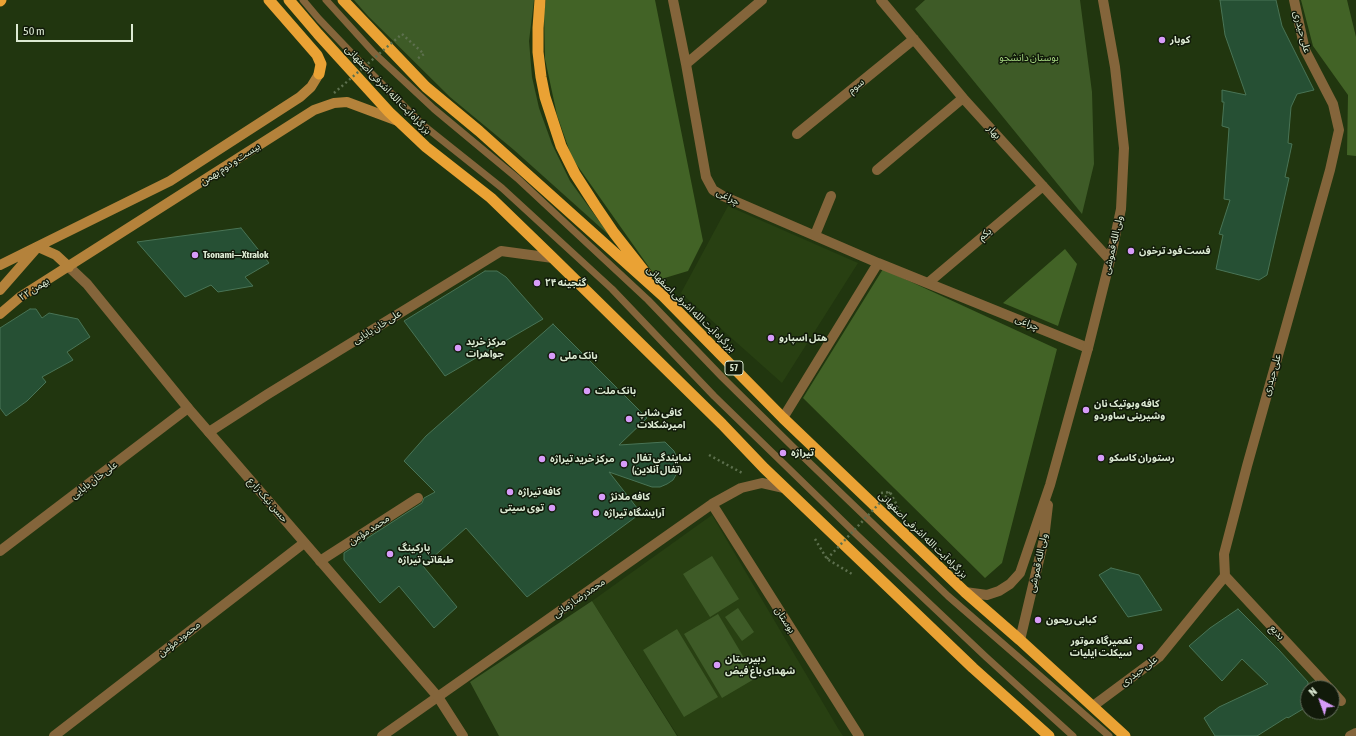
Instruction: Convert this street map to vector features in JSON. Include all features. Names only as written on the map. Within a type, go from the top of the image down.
[{"type":"highway","points":[[269,0],[317,55],[321,64],[319,74]]},
{"type":"highway","name":"بزرگراه آیت الله اشرفی اصفهانی","points":[[290,0],[318,34],[400,122],[426,147],[491,198],[784,488],[973,668],[1049,736]]},
{"type":"highway","name":"بزرگراه آیت الله اشرفی اصفهانی","points":[[343,0],[426,87],[479,131],[663,296],[783,418],[965,592],[1125,736]]},
{"type":"highway","points":[[540,0],[538,52],[541,77],[545,97],[561,146],[575,174],[607,222],[663,296]]},
{"type":"main road","name":"بیست و دوم بهمن","points":[[0,265],[170,181],[300,97],[311,87],[319,74]]},
{"type":"main road","name":"بیست و دوم بهمن","points":[[69,267],[314,110],[334,103],[347,102],[400,122]]},
{"type":"main road","points":[[38,247],[56,255],[69,267]]},
{"type":"main road","name":"۲۲ بهمن","points":[[0,290],[38,247]]},
{"type":"main road","name":"۲۲ بهمن","points":[[0,314],[20,297],[69,267]]},
{"type":"street","name":"چراغی","points":[[672,0],[686,64],[706,177],[713,190],[723,196],[878,263],[1088,348]]},
{"type":"street","points":[[686,64],[762,0]]},
{"type":"street","name":"بهار","points":[[881,0],[964,98],[1110,260]]},
{"type":"street","name":"ولی الله قموشی","points":[[965,592],[987,595],[999,591],[1010,584],[1020,573],[1050,485],[1088,348],[1110,260],[1121,209],[1124,148],[1115,67],[1103,0]]},
{"type":"street","name":"علی حیدری","points":[[1093,706],[1159,657],[1225,576],[1224,554],[1247,466],[1330,170],[1339,130],[1333,104],[1305,50],[1294,0]]},
{"type":"street","name":"سوم","points":[[797,134],[914,39]]},
{"type":"street","points":[[877,170],[964,98]]},
{"type":"street","name":"یکم","points":[[928,283],[1043,186]]},
{"type":"street","points":[[815,235],[831,196]]},
{"type":"street","name":"علی خان بابایی","points":[[209,432],[268,394],[501,251],[553,258]]},
{"type":"street","points":[[783,418],[878,263]]},
{"type":"street","name":"حسن نیک زارع","points":[[69,267],[87,284],[188,408],[438,697],[463,736]]},
{"type":"street","name":"علی خان بابایی","points":[[0,551],[188,408]]},
{"type":"street","name":"محمدرضا زمانی","points":[[382,736],[712,504],[741,488],[762,483],[784,488]]},
{"type":"street","name":"ولی الله قموشی","points":[[1020,640],[1044,539],[1050,485]]},
{"type":"street","name":"محمد مؤمن","points":[[320,562],[418,498]]},
{"type":"street","name":"بوستان","points":[[712,504],[859,736]]},
{"type":"street","name":"محمود مؤمن","points":[[54,736],[304,543]]},
{"type":"street","name":"بدیع","points":[[1225,576],[1322,680]]},
{"type":"street","points":[[1350,736],[1356,733]]},
{"type":"lane","points":[[303,0],[363,65],[423,125],[502,188],[612,289],[714,396],[858,536],[1073,736]]},
{"type":"lane","points":[[326,0],[374,53],[434,109],[517,178],[648,300],[760,415],[948,596],[1109,736]]},
{"type":"path","points":[[334,93],[402,34],[424,54]]},
{"type":"path","points":[[709,455],[744,474]]},
{"type":"path","points":[[827,559],[890,492]]},
{"type":"path","points":[[815,538],[827,559],[852,574]]},
{"type":"shaded area","points":[[546,0],[655,0],[703,241],[688,271],[658,280],[572,158],[557,115],[545,59],[544,12]]},
{"type":"shaded area","points":[[1301,0],[1347,0],[1356,37],[1356,156],[1347,155],[1348,95],[1313,46]]},
{"type":"shaded area","name":"هتل اسپارو","points":[[728,206],[858,263],[782,383],[681,293]]},
{"type":"shaded area","points":[[1065,249],[1077,264],[1058,326],[1003,303]]},
{"type":"shaded area","points":[[883,269],[1057,349],[1002,563],[985,578],[803,398]]},
{"type":"shaded area","name":"دبیرستان شهدای باغ فیض","points":[[712,515],[843,736],[678,736],[592,601]]},
{"type":"green space","points":[[354,0],[534,0],[529,41],[532,77],[539,108],[552,144],[570,181],[610,236],[514,150],[450,97],[368,16]]},
{"type":"green space","name":"بوستان دانشجو","points":[[925,0],[1080,0],[1092,92],[1094,164],[1082,214],[915,9]]},
{"type":"green space","points":[[712,556],[739,599],[710,617],[683,574]]},
{"type":"green space","points":[[592,601],[677,736],[499,736],[470,682]]},
{"type":"green space","points":[[738,608],[754,632],[742,641],[725,617]]},
{"type":"green space","points":[[718,614],[756,678],[722,698],[684,634]]},
{"type":"green space","points":[[677,629],[718,697],[684,717],[643,650]]},
{"type":"building","points":[[1220,0],[1276,0],[1282,26],[1314,90],[1297,94],[1291,107],[1288,143],[1292,144],[1285,177],[1289,178],[1267,275],[1259,280],[1216,269],[1223,235],[1219,234],[1230,200],[1224,199],[1229,128],[1222,126],[1224,102],[1222,102],[1222,90],[1246,95],[1225,35]]},
{"type":"building","points":[[241,228],[269,263],[245,277],[253,286],[218,292],[211,285],[185,297],[137,242]]},
{"type":"building","name":"مرکز خرید جواهرات","points":[[485,271],[497,271],[506,277],[543,319],[445,376],[404,321]]},
{"type":"building","points":[[30,309],[36,309],[42,318],[49,313],[78,319],[90,337],[67,352],[73,360],[42,377],[46,382],[27,401],[6,416],[0,408],[0,328]]},
{"type":"building","name":"مرکز خرید تیراژه","points":[[553,324],[647,418],[619,445],[665,442],[674,451],[677,458],[677,473],[673,480],[660,487],[652,487],[609,472],[641,513],[527,597],[466,528],[423,566],[457,607],[434,628],[399,586],[380,603],[344,560],[344,553],[422,503],[424,498],[435,492],[404,461],[426,436]]},
{"type":"building","points":[[1111,568],[1139,575],[1162,610],[1128,617],[1099,575]]},
{"type":"building","points":[[1238,609],[1306,680],[1300,680],[1300,711],[1288,718],[1287,717],[1257,736],[1215,736],[1204,718],[1219,707],[1268,684],[1242,659],[1222,681],[1189,646],[1210,628]]},
{"type":"place","name":"کوبار","points":[[1162,40]]},
{"type":"place","name":"فست فود ترخون","points":[[1131,251]]},
{"type":"place","name":"Tsonami—Xtralok","points":[[195,255]]},
{"type":"place","name":"گنجینه ۲۴","points":[[537,283]]},
{"type":"place","name":"هتل اسپارو","points":[[771,338]]},
{"type":"place","name":"مرکز خرید جواهرات","points":[[458,348]]},
{"type":"place","name":"بانک ملی","points":[[552,356]]},
{"type":"place","name":"بانک ملت","points":[[587,391]]},
{"type":"place","name":"کافه وبوتیک نان وشیرینی ساوردو","points":[[1086,410]]},
{"type":"place","name":"کافی شاپ امیرشکلات","points":[[629,419]]},
{"type":"place","name":"تیراژه","points":[[783,453]]},
{"type":"place","name":"رستوران کاسکو","points":[[1101,458]]},
{"type":"place","name":"مرکز خرید تیراژه","points":[[542,459]]},
{"type":"place","name":"نمایندگی تفال (تفال آنلاین)","points":[[624,464]]},
{"type":"place","name":"کافه تیراژه","points":[[510,492]]},
{"type":"place","name":"کافه ملانژ","points":[[602,497]]},
{"type":"place","name":"توی سیتی","points":[[552,508]]},
{"type":"place","name":"آرایشگاه تیراژه","points":[[596,513]]},
{"type":"place","name":"پارکینگ طبقاتی تیراژه","points":[[390,554]]},
{"type":"place","name":"کبابی ریحون","points":[[1038,620]]},
{"type":"place","name":"تعمیرگاه موتور سیکلت ایلیات","points":[[1140,647]]},
{"type":"place","name":"دبیرستان شهدای باغ فیض","points":[[717,665]]}]
